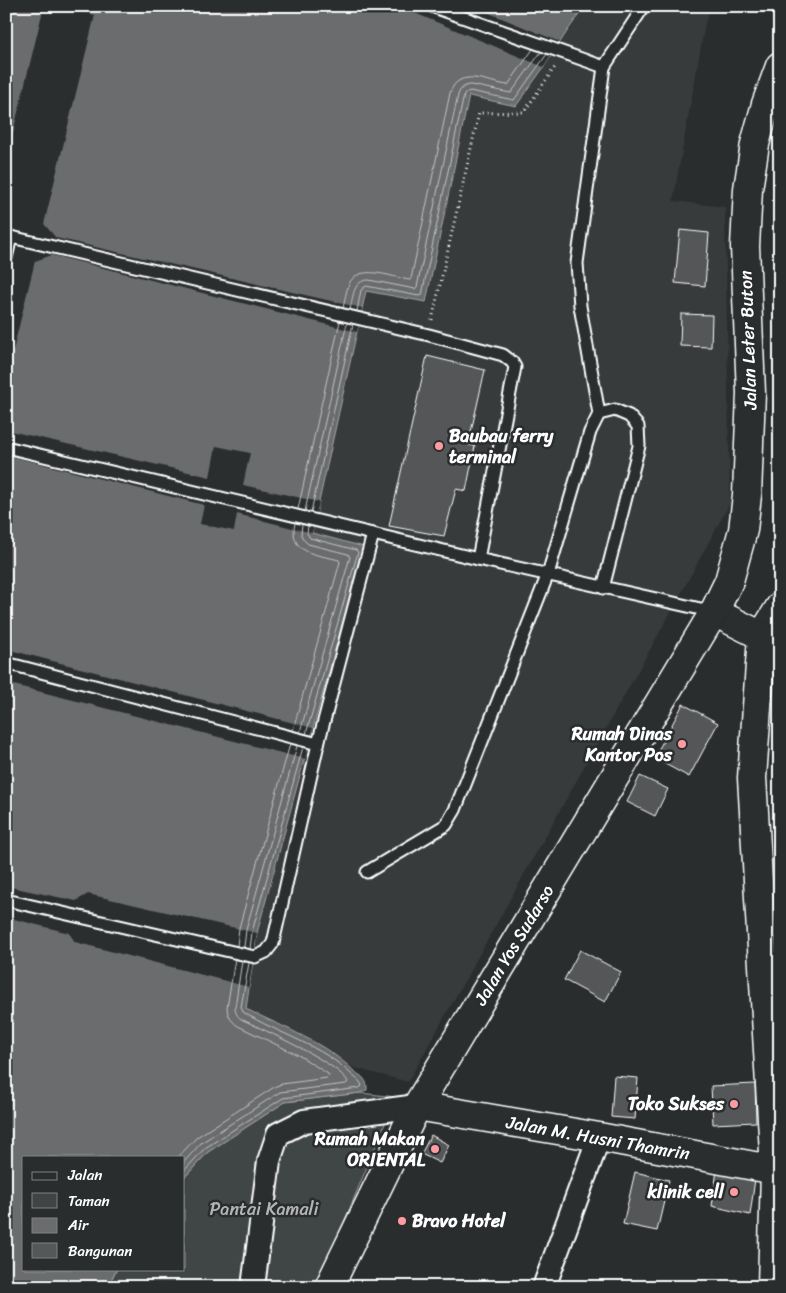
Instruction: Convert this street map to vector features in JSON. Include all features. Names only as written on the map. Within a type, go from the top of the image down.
[{"type":"main road","name":"Jalan Leter Buton","points":[[714,612],[729,581],[743,530],[747,495],[751,393],[745,246],[748,189],[755,144],[766,104],[780,66]]},
{"type":"main road","points":[[772,1287],[777,1170],[752,778],[771,640],[780,607]]},
{"type":"main road","points":[[714,612],[771,640]]},
{"type":"main road","name":"Jalan Yos Sudarso","points":[[329,1287],[417,1106],[714,612]]},
{"type":"main road","name":"Jalan M. Husni Thamrin","points":[[417,1106],[777,1170]]},
{"type":"street","points":[[253,1287],[268,1161],[278,1134],[304,1121],[417,1106]]},
{"type":"street","points":[[544,1287],[599,1137]]},
{"type":"lane","points":[[431,6],[604,67]]},
{"type":"lane","points":[[367,872],[446,825],[455,810],[548,574],[590,432],[599,414],[580,306],[577,264],[604,67],[644,6]]},
{"type":"lane","points":[[6,258],[12,237],[428,335],[502,356],[512,362],[515,367],[478,559]]},
{"type":"lane","points":[[599,414],[615,410],[629,416],[638,426],[639,446],[602,588]]},
{"type":"lane","points":[[6,447],[602,588],[714,612]]},
{"type":"lane","points":[[6,900],[254,957],[266,952],[273,943],[318,744],[372,534]]},
{"type":"lane","points":[[6,664],[318,744]]},
{"type":"path","points":[[428,335],[479,113],[524,112],[564,53]]},
{"type":"shaded area","points":[[585,6],[711,6],[705,24],[673,201],[725,207],[730,503],[408,1082],[351,1067],[326,1050],[246,1009],[257,933],[364,547],[312,533],[366,291],[426,302],[469,96],[516,106]]},
{"type":"green space","name":"Pantai Kamali","points":[[360,1093],[396,1097],[317,1287],[107,1287],[116,1270],[185,1270],[185,1177],[208,1152],[285,1102]]},
{"type":"water","points":[[6,6],[585,6],[516,106],[469,96],[426,302],[366,291],[312,533],[364,547],[257,933],[246,1009],[304,1036],[331,1052],[363,1078],[367,1090],[360,1093],[285,1102],[208,1152],[185,1177],[185,1156],[22,1156],[22,1270],[116,1270],[107,1287],[6,1287]]},
{"type":"pier","points":[[44,6],[59,6],[95,15],[44,224],[56,238],[362,308],[357,332],[52,255],[35,261],[6,379],[6,161]]},
{"type":"pier","points":[[398,6],[472,6],[560,42],[544,67]]},
{"type":"pier","points":[[6,430],[210,477],[216,446],[250,453],[243,485],[319,502],[312,533],[237,514],[234,531],[200,524],[204,505],[6,455]]},
{"type":"pier","points":[[6,649],[313,728],[305,759],[6,683]]},
{"type":"pier","points":[[6,886],[76,901],[88,894],[257,933],[249,987],[75,942],[69,933],[6,917]]},
{"type":"building","points":[[680,230],[709,233],[705,286],[675,283]]},
{"type":"building","points":[[681,314],[712,315],[711,347],[680,346]]},
{"type":"building","name":"Baubau ferry terminal","points":[[427,356],[485,370],[468,445],[475,446],[466,491],[456,489],[444,536],[389,526]]},
{"type":"building","points":[[683,704],[718,723],[689,777],[654,758]]},
{"type":"building","points":[[640,776],[668,789],[655,816],[627,802]]},
{"type":"building","points":[[580,950],[621,972],[605,1002],[564,980]]},
{"type":"building","points":[[614,1076],[638,1078],[635,1119],[611,1117]]},
{"type":"building","name":"Toko Sukses","points":[[755,1084],[756,1122],[713,1124],[711,1086]]},
{"type":"building","name":"Rumah Makan ORIENTAL","points":[[431,1135],[449,1145],[440,1163],[421,1154]]},
{"type":"building","name":"klinik cell","points":[[717,1170],[755,1179],[750,1215],[712,1206]]},
{"type":"building","points":[[635,1172],[669,1180],[657,1231],[623,1224]]},
{"type":"place","name":"Baubau ferry terminal","points":[[439,446]]},
{"type":"place","name":"Rumah Dinas Kantor Pos","points":[[682,744]]},
{"type":"place","name":"Toko Sukses","points":[[734,1104]]},
{"type":"place","name":"Rumah Makan ORIENTAL","points":[[435,1149]]},
{"type":"place","name":"klinik cell","points":[[734,1192]]},
{"type":"place","name":"Bravo Hotel","points":[[402,1221]]}]
